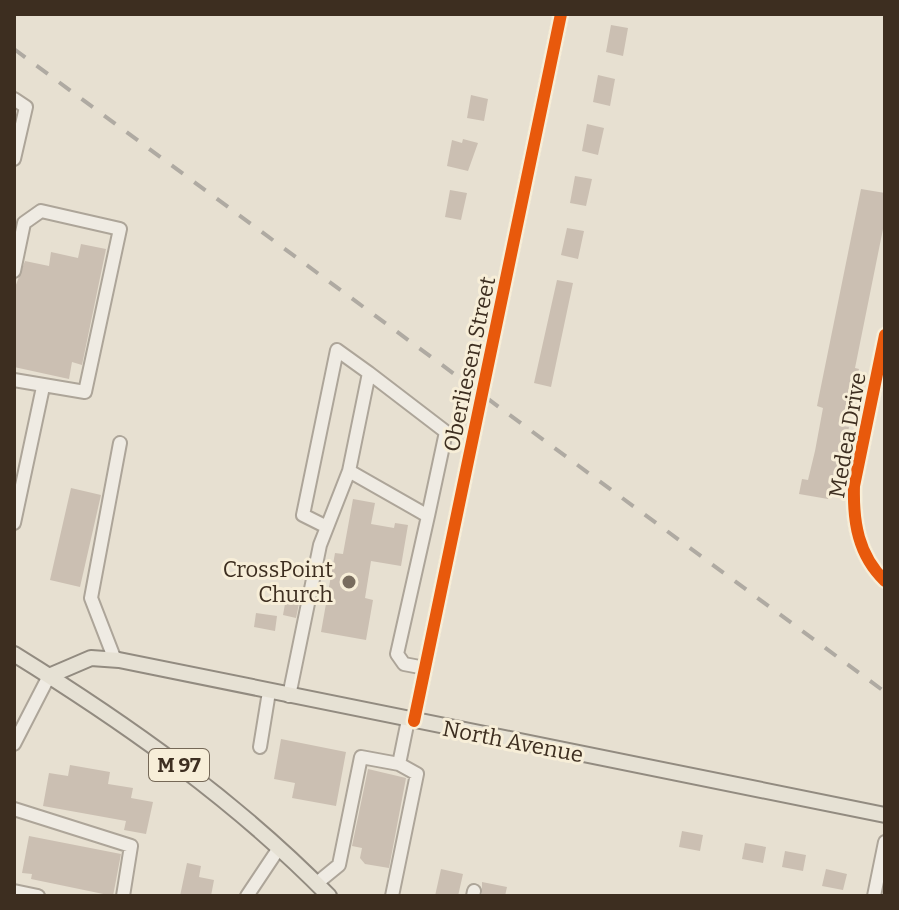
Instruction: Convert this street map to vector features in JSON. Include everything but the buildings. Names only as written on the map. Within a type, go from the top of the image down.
[{"type":"main road","name":"M 97","points":[[14,654],[170,758],[279,848],[329,896]]},
{"type":"main road","name":"North Avenue","points":[[49,676],[91,658],[115,660],[885,815]]},
{"type":"street","name":"Oberliesen Street","points":[[399,764],[425,668],[561,14]]},
{"type":"street","points":[[14,99],[26,107],[14,159]]},
{"type":"street","points":[[14,271],[24,223],[41,211],[120,229],[85,392],[14,380]]},
{"type":"street","name":"Medea Drive","points":[[885,335],[854,486],[853,505],[863,552],[885,581]]},
{"type":"street","points":[[327,527],[303,515],[337,350],[446,432],[397,654],[404,664],[425,668]]},
{"type":"street","points":[[289,696],[320,545],[349,471],[369,373]]},
{"type":"street","points":[[14,523],[43,387]]},
{"type":"street","points":[[115,660],[91,598],[120,443]]},
{"type":"street","points":[[349,471],[428,516]]},
{"type":"street","points":[[14,744],[17,729],[49,676]]},
{"type":"street","points":[[260,747],[269,692]]},
{"type":"street","points":[[317,883],[339,865],[361,757],[399,764],[417,774],[392,896]]},
{"type":"street","points":[[14,809],[131,846],[123,896]]},
{"type":"street","points":[[874,896],[885,842]]},
{"type":"street","points":[[247,896],[279,848]]},
{"type":"street","points":[[14,891],[38,896]]},
{"type":"railway","points":[[14,49],[885,692]]},
{"type":"cycle path","points":[[414,721],[561,14]]},
{"type":"cycle path","points":[[885,335],[854,486],[859,537],[869,560],[885,581]]},
{"type":"place","name":"CrossPoint Church","points":[[349,582]]}]
